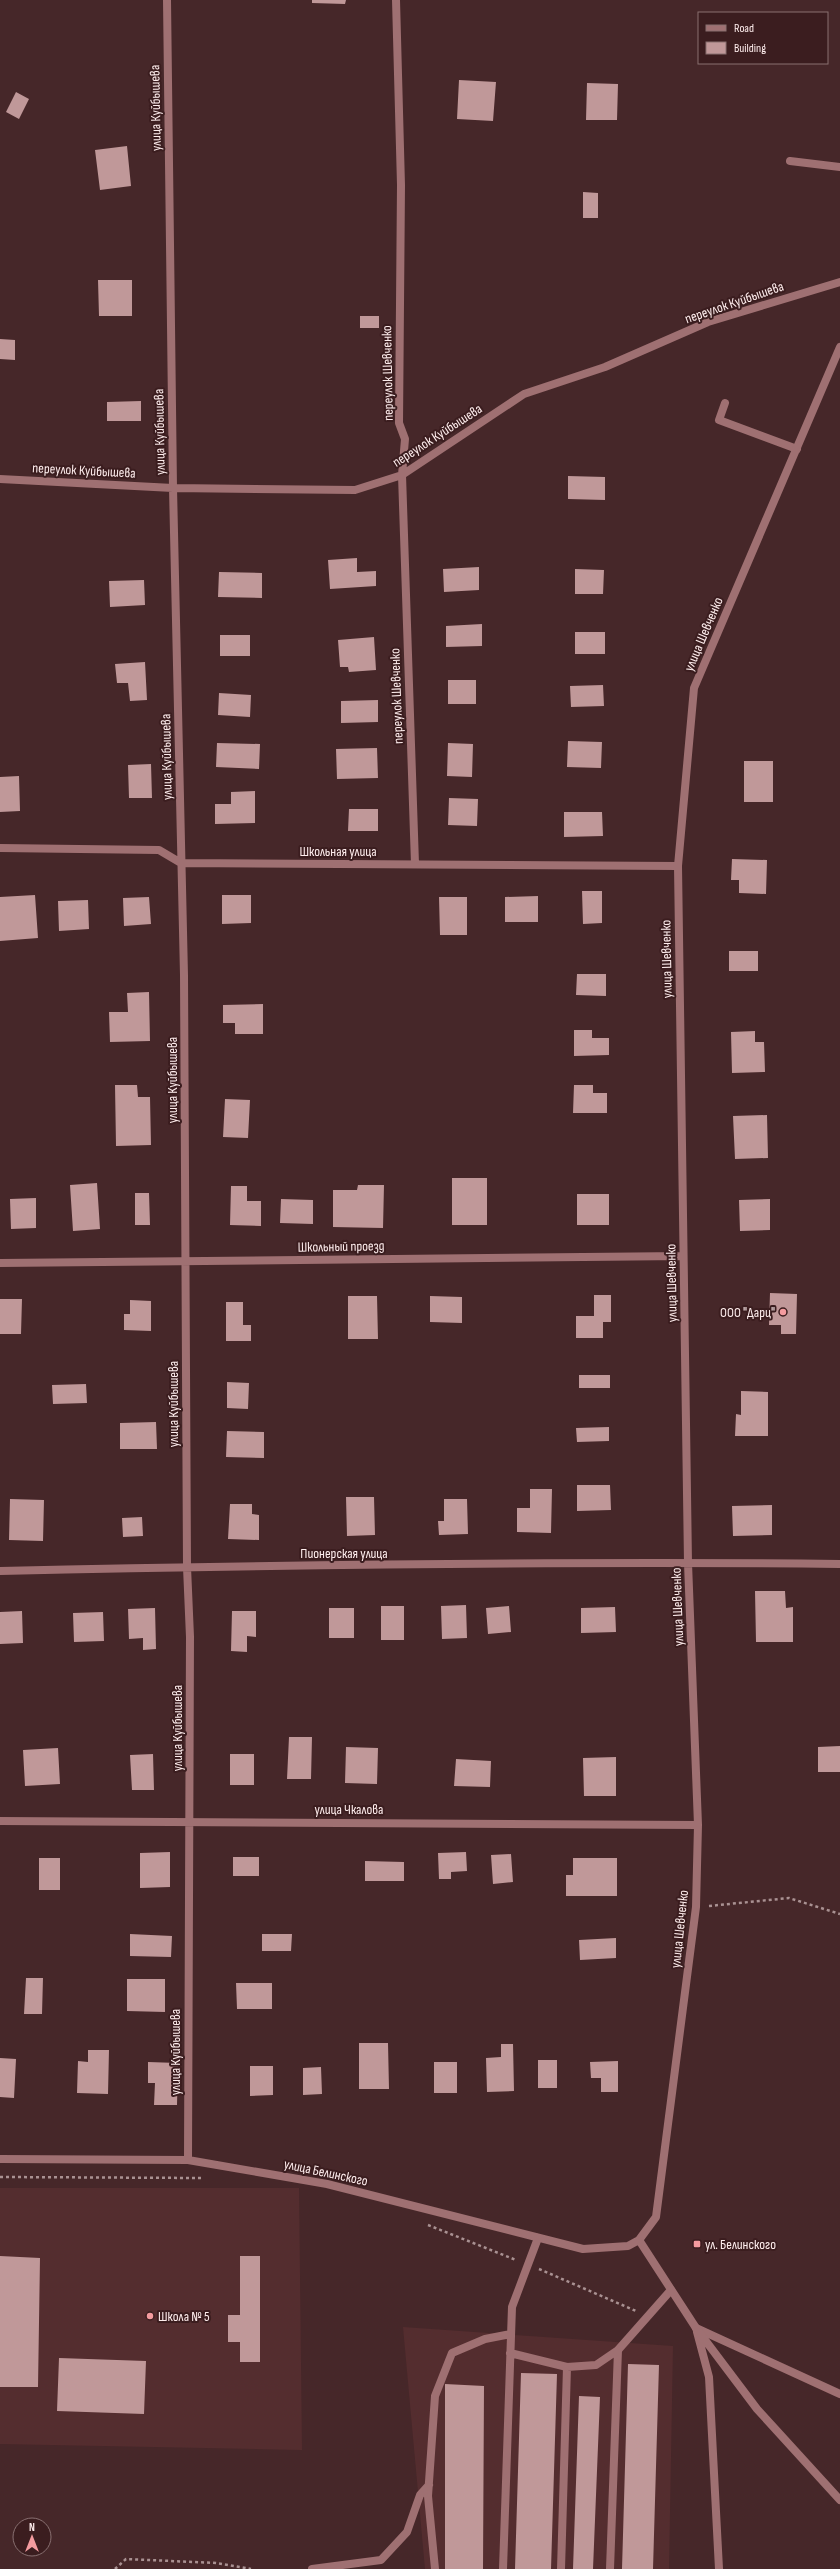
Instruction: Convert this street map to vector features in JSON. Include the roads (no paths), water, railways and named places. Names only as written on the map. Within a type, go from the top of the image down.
[{"type":"street","name":"улица Куйбышева","points":[[167,0],[173,488],[182,863],[187,1567],[190,1637],[188,2160]]},
{"type":"street","name":"переулок Шевченко","points":[[396,0],[401,185],[399,423],[405,440],[402,475],[415,864]]},
{"type":"street","points":[[790,161],[840,167]]},
{"type":"street","name":"переулок Куйбышева","points":[[0,480],[173,488],[355,490],[402,475],[524,394],[605,366],[708,322],[840,282]]},
{"type":"street","name":"улица Шевченко","points":[[639,2240],[656,2217],[696,1907],[698,1824],[688,1563],[678,866],[694,688],[840,347]]},
{"type":"street","points":[[725,403],[719,420],[797,449]]},
{"type":"street","name":"Школьная улица","points":[[0,848],[159,850],[182,863],[678,866]]},
{"type":"street","name":"Школьный проезд","points":[[0,1263],[683,1256]]},
{"type":"street","name":"Пионерская улица","points":[[0,1571],[187,1567],[688,1563],[840,1564]]},
{"type":"street","name":"улица Чкалова","points":[[0,1820],[698,1824]]},
{"type":"street","name":"улица Белинского","points":[[0,2159],[188,2160],[327,2184],[583,2249],[628,2246],[639,2240]]},
{"type":"street","points":[[503,2569],[512,2307],[538,2238]]},
{"type":"street","points":[[639,2240],[696,2328],[757,2409],[840,2500]]},
{"type":"street","points":[[510,2353],[567,2367],[596,2365],[618,2350],[671,2290]]},
{"type":"street","points":[[696,2328],[840,2394]]},
{"type":"street","points":[[696,2328],[709,2377],[719,2569]]},
{"type":"street","points":[[435,2569],[429,2486],[435,2396],[452,2353],[485,2339],[511,2334]]},
{"type":"street","points":[[610,2569],[618,2350]]},
{"type":"street","points":[[561,2569],[567,2367]]},
{"type":"street","points":[[312,2569],[381,2560],[407,2532],[420,2495],[429,2486]]},
{"type":"place","name":"ООО \"Дарц\"","points":[[783,1312]]},
{"type":"place","name":"ул. Белинского","points":[[697,2244]]},
{"type":"place","name":"Школа № 5","points":[[150,2316]]}]
